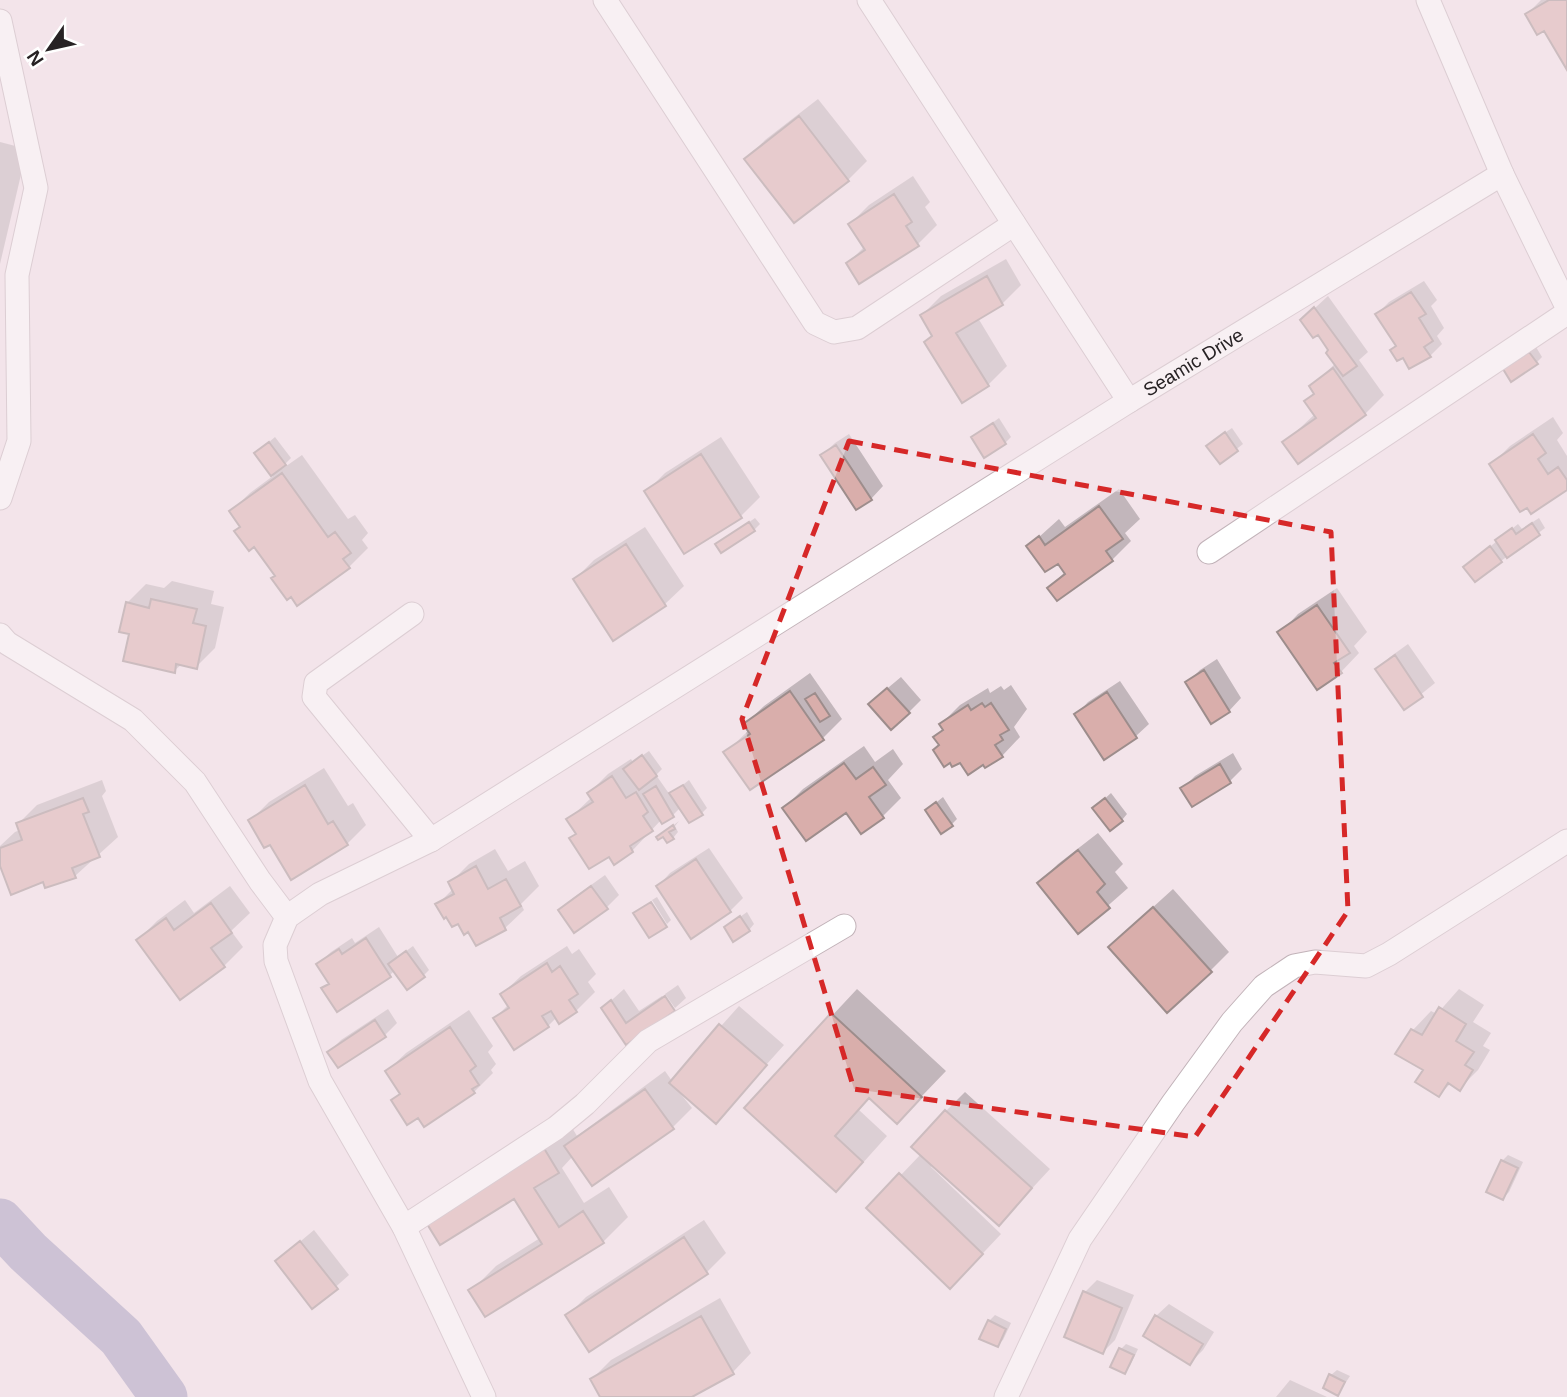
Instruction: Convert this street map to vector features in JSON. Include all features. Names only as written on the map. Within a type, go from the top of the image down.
[{"type":"street","points":[[606,0],[815,323],[834,332],[857,328],[1014,223]]},
{"type":"street","name":"Seamic Drive","points":[[869,0],[1129,401],[1502,174]]},
{"type":"street","points":[[1428,0],[1502,174],[1567,307]]},
{"type":"street","points":[[0,21],[36,188],[16,275],[19,442],[0,498]]},
{"type":"street","points":[[1209,552],[1567,313]]},
{"type":"street","points":[[484,1397],[404,1227],[320,1081],[276,961],[275,944],[287,917],[320,894],[431,840],[1129,401]]},
{"type":"street","points":[[412,614],[316,683],[314,697],[431,840]]},
{"type":"street","points":[[0,635],[7,643],[133,720],[195,782],[287,917]]},
{"type":"street","points":[[1006,1397],[1080,1239],[1180,1093],[1232,1022],[1264,986],[1294,966],[1315,962],[1366,966],[1567,841]]},
{"type":"street","points":[[404,1227],[556,1128],[612,1079],[648,1041],[844,926]]},
{"type":"highlighted area","points":[[849,441],[1331,532],[1348,911],[1195,1137],[854,1089],[742,719]]},
{"type":"building","points":[[1549,0],[1567,0],[1567,70],[1544,31],[1537,35],[1525,14]]},
{"type":"building","points":[[799,116],[849,181],[794,223],[744,159]]},
{"type":"building","points":[[894,194],[912,222],[906,226],[919,246],[859,284],[846,263],[865,250],[848,224]]},
{"type":"building","points":[[987,276],[1003,305],[956,333],[989,386],[962,403],[924,342],[932,336],[920,315]]},
{"type":"building","points":[[1411,292],[1426,314],[1419,318],[1433,341],[1424,347],[1431,357],[1409,369],[1403,358],[1397,361],[1390,350],[1396,346],[1375,314]]},
{"type":"building","points":[[1314,307],[1357,366],[1343,376],[1326,353],[1328,350],[1318,335],[1313,338],[1300,320]]},
{"type":"building","points":[[1529,352],[1538,364],[1511,382],[1503,369]]},
{"type":"building","points":[[1333,368],[1366,415],[1298,464],[1282,442],[1316,418],[1304,401],[1314,394],[1309,386]]},
{"type":"building","points":[[993,423],[1006,444],[984,458],[971,437]]},
{"type":"building","points":[[1225,432],[1238,451],[1220,464],[1206,446]]},
{"type":"building","points":[[1533,434],[1546,453],[1538,459],[1548,474],[1558,467],[1567,480],[1567,490],[1531,514],[1527,508],[1520,512],[1489,464]]},
{"type":"building","points":[[269,442],[286,465],[271,476],[254,453]]},
{"type":"building","points":[[836,445],[872,500],[856,510],[820,455]]},
{"type":"building","points":[[701,454],[742,518],[684,554],[644,491]]},
{"type":"building","points":[[282,473],[328,537],[335,532],[351,553],[343,559],[350,568],[297,606],[291,597],[287,600],[271,578],[275,576],[254,547],[249,551],[234,531],[240,527],[229,511]]},
{"type":"building","points":[[1099,506],[1123,539],[1106,551],[1113,561],[1057,601],[1047,588],[1065,574],[1058,564],[1045,572],[1026,546],[1039,536],[1045,545]]},
{"type":"building","points":[[749,522],[755,531],[721,553],[715,544]]},
{"type":"building","points":[[1532,523],[1540,535],[1507,558],[1495,540],[1512,528],[1516,534]]},
{"type":"building","points":[[626,544],[666,606],[613,641],[573,579]]},
{"type":"building","points":[[1490,546],[1502,562],[1475,582],[1463,567]]},
{"type":"building","points":[[151,599],[197,609],[193,623],[206,626],[197,669],[176,664],[175,673],[123,661],[129,634],[119,632],[126,602],[149,608]]},
{"type":"building","points":[[1317,605],[1350,653],[1334,663],[1342,673],[1317,690],[1277,632]]},
{"type":"building","points":[[1395,655],[1423,697],[1404,710],[1375,669]]},
{"type":"building","points":[[1204,670],[1230,712],[1211,724],[1185,682]]},
{"type":"building","points":[[887,688],[910,713],[891,730],[868,704]]},
{"type":"building","points":[[790,691],[824,740],[750,790],[723,752],[750,734],[743,724]]},
{"type":"building","points":[[1107,692],[1137,738],[1104,760],[1074,714]]},
{"type":"building","points":[[815,693],[830,716],[820,722],[805,699]]},
{"type":"building","points":[[982,703],[985,707],[991,703],[1009,730],[1000,735],[1003,740],[995,745],[1003,757],[968,775],[960,763],[952,767],[950,763],[944,767],[933,750],[939,745],[933,737],[943,730],[939,724],[968,705],[971,710]]},
{"type":"building","points":[[642,755],[657,776],[639,790],[623,769]]},
{"type":"building","points":[[844,763],[856,779],[873,767],[886,785],[869,797],[884,818],[861,834],[846,813],[806,841],[782,808]]},
{"type":"building","points":[[1220,764],[1231,783],[1192,807],[1180,788]]},
{"type":"building","points":[[612,776],[626,798],[636,792],[648,812],[643,816],[653,831],[630,846],[633,852],[614,865],[609,857],[589,869],[569,838],[576,834],[566,819],[593,802],[587,793]]},
{"type":"building","points":[[305,785],[328,824],[333,821],[348,845],[291,880],[270,845],[264,848],[248,820]]},
{"type":"building","points":[[683,785],[703,815],[689,823],[669,793]]},
{"type":"building","points":[[656,786],[674,817],[662,824],[643,794]]},
{"type":"building","points":[[83,798],[89,812],[83,814],[100,857],[72,868],[76,878],[45,888],[43,882],[11,895],[0,866],[0,848],[22,840],[16,823]]},
{"type":"building","points":[[1105,798],[1123,821],[1110,831],[1092,808]]},
{"type":"building","points":[[936,802],[953,826],[941,834],[925,810]]},
{"type":"building","points":[[673,825],[675,829],[669,832],[674,839],[667,843],[663,837],[658,840],[656,837]]},
{"type":"building","points":[[1078,850],[1105,884],[1097,892],[1110,908],[1078,934],[1037,883]]},
{"type":"building","points":[[696,859],[731,912],[691,939],[656,886]]},
{"type":"building","points":[[476,866],[488,889],[506,879],[521,906],[500,918],[506,930],[476,946],[468,932],[464,935],[458,924],[452,927],[435,904],[454,894],[448,882]]},
{"type":"building","points":[[591,886],[608,909],[574,933],[558,910]]},
{"type":"building","points":[[651,902],[667,927],[649,938],[633,913]]},
{"type":"building","points":[[211,903],[232,933],[211,948],[225,967],[180,1000],[136,940],[166,918],[174,930]]},
{"type":"building","points":[[1153,907],[1212,972],[1167,1013],[1108,947]]},
{"type":"building","points":[[740,916],[750,931],[733,942],[724,927]]},
{"type":"building","points":[[366,938],[391,977],[337,1012],[321,988],[329,984],[316,964],[339,949],[342,954]]},
{"type":"building","points":[[406,951],[425,977],[407,990],[388,964]]},
{"type":"building","points":[[547,963],[552,972],[560,966],[578,994],[569,1000],[577,1012],[559,1024],[551,1011],[542,1016],[549,1027],[514,1050],[493,1018],[509,1008],[500,994]]},
{"type":"building","points":[[665,996],[675,1011],[626,1045],[601,1008],[611,1000],[626,1023]]},
{"type":"building","points":[[1439,1007],[1466,1024],[1456,1041],[1474,1052],[1465,1065],[1473,1070],[1460,1091],[1448,1083],[1439,1097],[1415,1082],[1423,1070],[1395,1054],[1411,1029],[1422,1035]]},
{"type":"building","points":[[831,1013],[922,1097],[897,1124],[869,1098],[835,1136],[863,1162],[836,1192],[744,1108]]},
{"type":"building","points":[[375,1020],[386,1037],[338,1068],[327,1052]]},
{"type":"building","points":[[719,1024],[767,1065],[716,1124],[669,1083]]},
{"type":"building","points":[[450,1027],[476,1066],[470,1071],[479,1085],[472,1089],[475,1093],[424,1127],[418,1118],[407,1125],[391,1100],[400,1094],[385,1071]]},
{"type":"building","points":[[645,1089],[674,1129],[592,1186],[564,1146]]},
{"type":"building","points":[[945,1110],[1032,1188],[999,1226],[911,1147]]},
{"type":"building","points":[[542,1145],[559,1173],[534,1188],[559,1227],[583,1211],[604,1243],[485,1317],[468,1290],[542,1244],[514,1199],[440,1245],[424,1219]]},
{"type":"building","points":[[1501,1160],[1518,1168],[1503,1200],[1486,1192]]},
{"type":"building","points":[[899,1173],[983,1254],[950,1289],[866,1208]]},
{"type":"building","points":[[684,1237],[708,1274],[589,1352],[565,1315]]},
{"type":"building","points":[[300,1241],[338,1289],[312,1309],[275,1261]]},
{"type":"building","points":[[1083,1291],[1122,1308],[1103,1354],[1064,1337]]},
{"type":"building","points":[[1155,1315],[1203,1344],[1190,1365],[1143,1336]]},
{"type":"building","points":[[701,1316],[734,1374],[692,1397],[600,1397],[590,1379]]},
{"type":"building","points":[[988,1320],[1006,1329],[998,1347],[979,1339]]},
{"type":"building","points":[[1119,1348],[1134,1355],[1125,1374],[1110,1367]]},
{"type":"building","points":[[1329,1374],[1345,1382],[1338,1396],[1323,1388]]},
{"type":"waterway","points":[[0,1222],[28,1252],[121,1337],[164,1397]]}]
